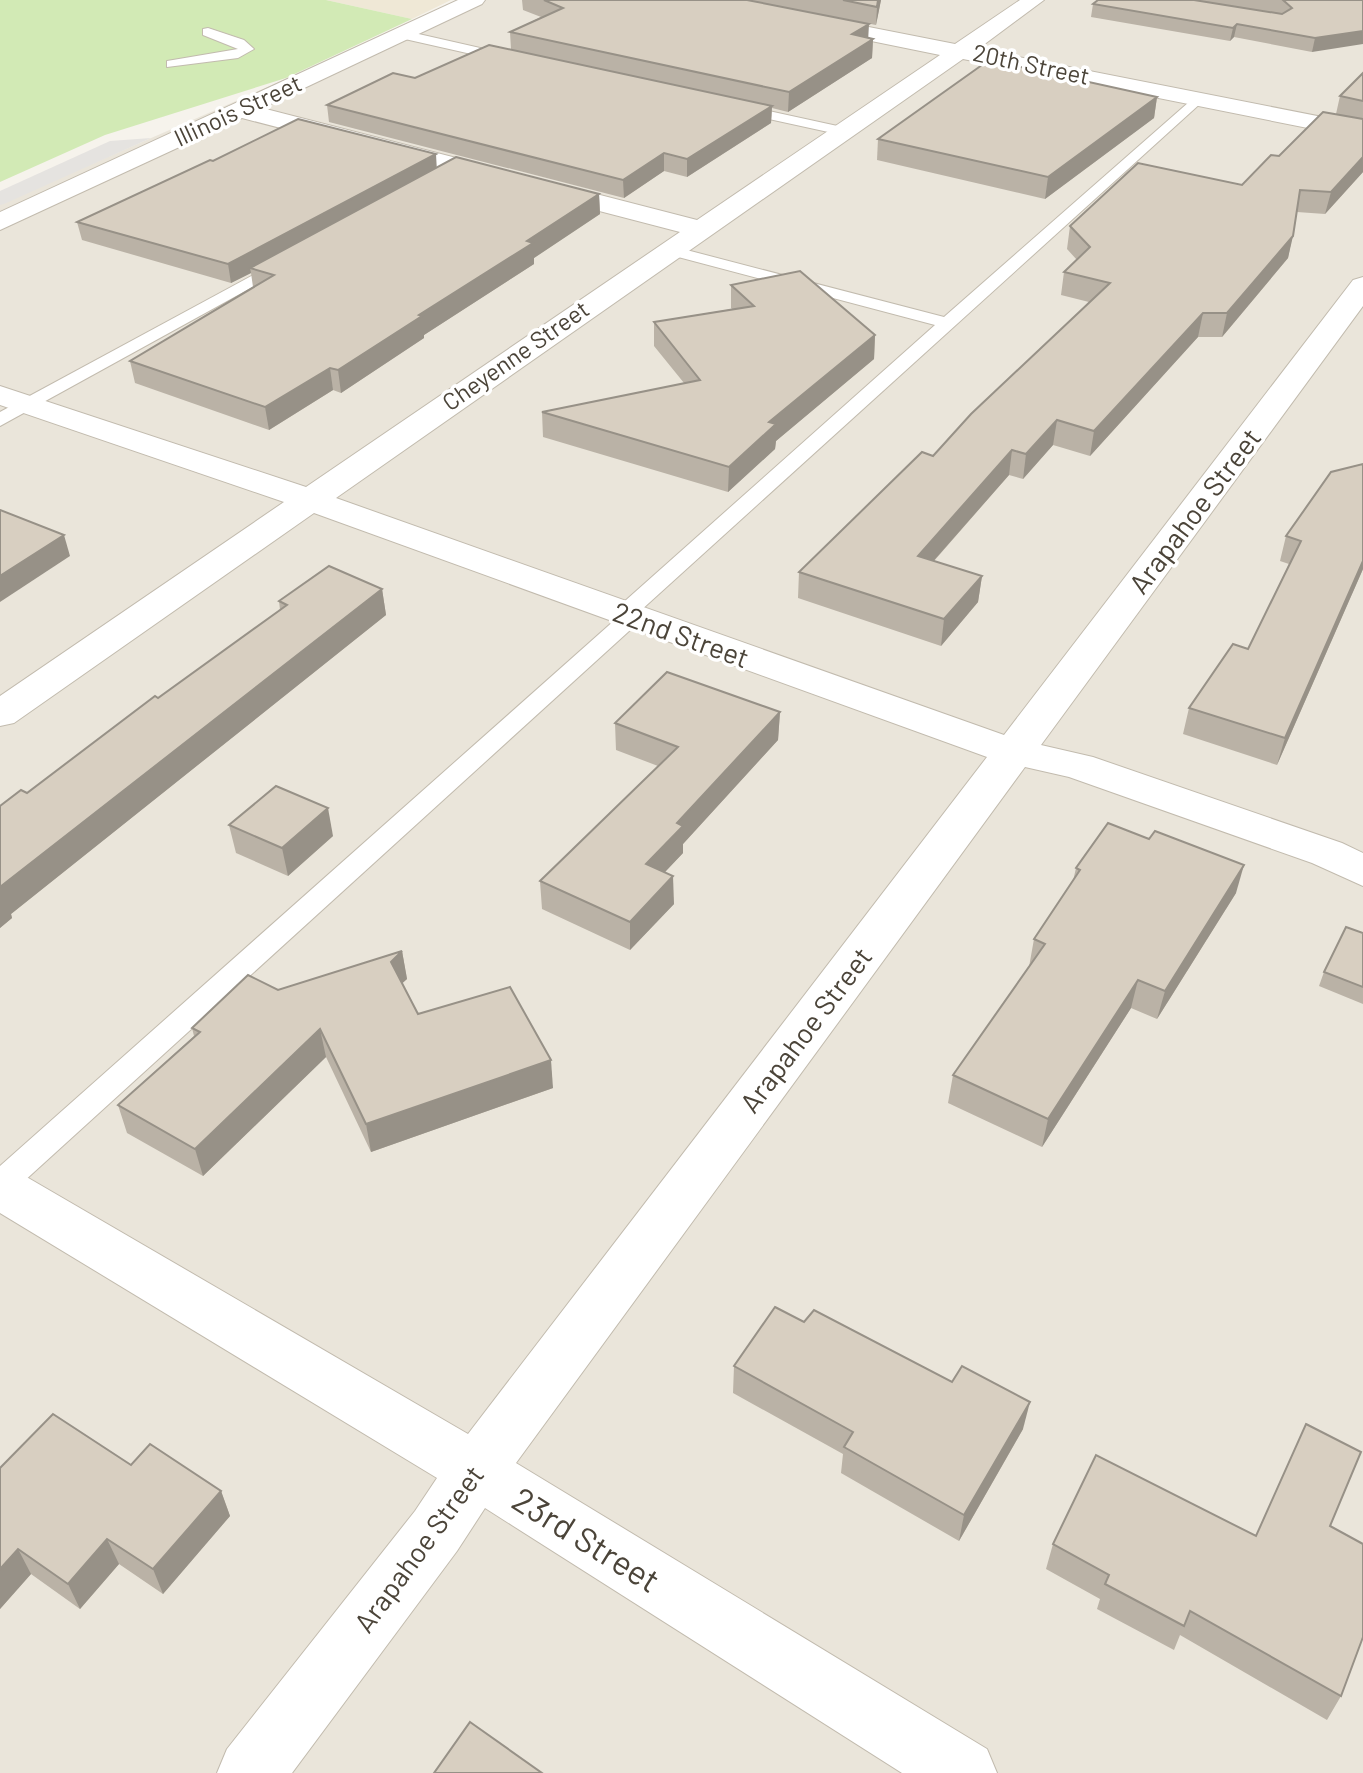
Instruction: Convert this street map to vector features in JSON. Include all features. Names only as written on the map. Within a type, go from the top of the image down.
[{"type":"street","name":"Illinois Street","points":[[0,222],[475,0]]},
{"type":"street","name":"20th Street","points":[[699,0],[1363,132]]},
{"type":"street","name":"Cheyenne Street","points":[[0,714],[1034,0]]},
{"type":"street","points":[[240,110],[451,172],[700,229]]},
{"type":"street","name":"Arapahoe Street","points":[[251,1773],[436,1531],[476,1470],[1363,286]]},
{"type":"street","name":"22nd Street","points":[[9,407],[309,500],[1013,752],[1079,766],[1327,853],[1363,871]]},
{"type":"street","name":"23rd Street","points":[[0,1185],[476,1470],[963,1773]]},
{"type":"lane","points":[[172,64],[238,54],[247,49],[208,32]]},
{"type":"lane","points":[[401,34],[534,63]]},
{"type":"lane","points":[[0,1185],[1197,99]]},
{"type":"lane","points":[[720,104],[842,131]]},
{"type":"lane","points":[[669,250],[948,323]]},
{"type":"lane","points":[[9,407],[293,259]]},
{"type":"shaded area","points":[[326,0],[451,0],[412,19]]},
{"type":"shaded area","points":[[467,0],[1363,0],[1363,1773],[0,1773],[0,204]]},
{"type":"shaded area","points":[[151,138],[0,205],[0,191],[110,141]]},
{"type":"green space","points":[[0,0],[326,0],[412,19],[286,78],[105,135],[0,182]]},
{"type":"building","points":[[544,0],[747,0],[869,24],[852,34],[873,39],[789,92],[510,32],[563,8]]},
{"type":"building","points":[[843,0],[878,0],[877,7]]},
{"type":"building","points":[[1098,0],[1194,0],[1282,14],[1292,8],[1283,0],[1363,0],[1363,31],[1315,38],[1237,24],[1233,28],[1093,4]]},
{"type":"building","points":[[489,45],[772,106],[687,159],[664,153],[623,180],[327,105],[393,73],[415,78]]},
{"type":"building","points":[[989,60],[1157,97],[1048,177],[878,139]]},
{"type":"building","points":[[1363,73],[1363,101],[1340,96]]},
{"type":"building","points":[[1323,112],[1363,119],[1363,157],[1331,192],[1300,190],[1293,236],[1227,313],[1203,313],[1094,431],[1057,420],[1026,454],[1012,450],[918,556],[982,576],[944,619],[799,572],[922,452],[933,456],[971,414],[1110,283],[1064,272],[1090,247],[1070,226],[1138,163],[1242,185],[1271,155],[1279,156]]},
{"type":"building","points":[[298,119],[436,154],[228,264],[77,222],[213,161]]},
{"type":"building","points":[[456,157],[599,194],[527,241],[533,243],[338,370],[330,368],[265,407],[130,361],[274,275],[250,268]]},
{"type":"building","points":[[800,271],[875,335],[769,422],[776,424],[729,467],[542,412],[700,380],[654,322],[754,306],[731,285]]},
{"type":"building","points":[[1363,464],[1363,561],[1285,738],[1189,708],[1233,644],[1248,649],[1301,541],[1286,536],[1331,472]]},
{"type":"building","points":[[0,510],[64,535],[0,576]]},
{"type":"building","points":[[329,566],[382,589],[0,887],[0,806],[21,790],[27,793],[155,696],[158,698],[287,605],[279,601]]},
{"type":"building","points":[[667,672],[780,712],[677,823],[683,826],[646,864],[673,876],[630,922],[540,881],[678,747],[615,723]]},
{"type":"building","points":[[276,786],[328,808],[282,848],[229,825]]},
{"type":"building","points":[[1108,823],[1149,839],[1155,831],[1244,865],[1165,991],[1138,980],[1048,1119],[953,1075],[1045,944],[1034,939],[1080,870],[1076,868]]},
{"type":"building","points":[[1346,927],[1363,933],[1363,987],[1324,972]]},
{"type":"building","points":[[402,951],[391,962],[418,1014],[510,987],[551,1060],[366,1124],[320,1029],[195,1149],[118,1105],[200,1032],[192,1028],[248,975],[278,990]]},
{"type":"building","points":[[775,1307],[804,1322],[814,1310],[952,1382],[962,1366],[1030,1402],[964,1515],[844,1447],[853,1432],[734,1366]]},
{"type":"building","points":[[53,1414],[131,1465],[150,1444],[221,1491],[153,1569],[107,1539],[68,1584],[18,1549],[0,1569],[0,1468]]},
{"type":"building","points":[[1306,1424],[1361,1452],[1330,1526],[1363,1544],[1363,1637],[1341,1696],[1190,1611],[1184,1626],[1105,1584],[1109,1575],[1053,1544],[1096,1455],[1256,1536]]},
{"type":"building","points":[[470,1722],[542,1773],[434,1773]]}]
